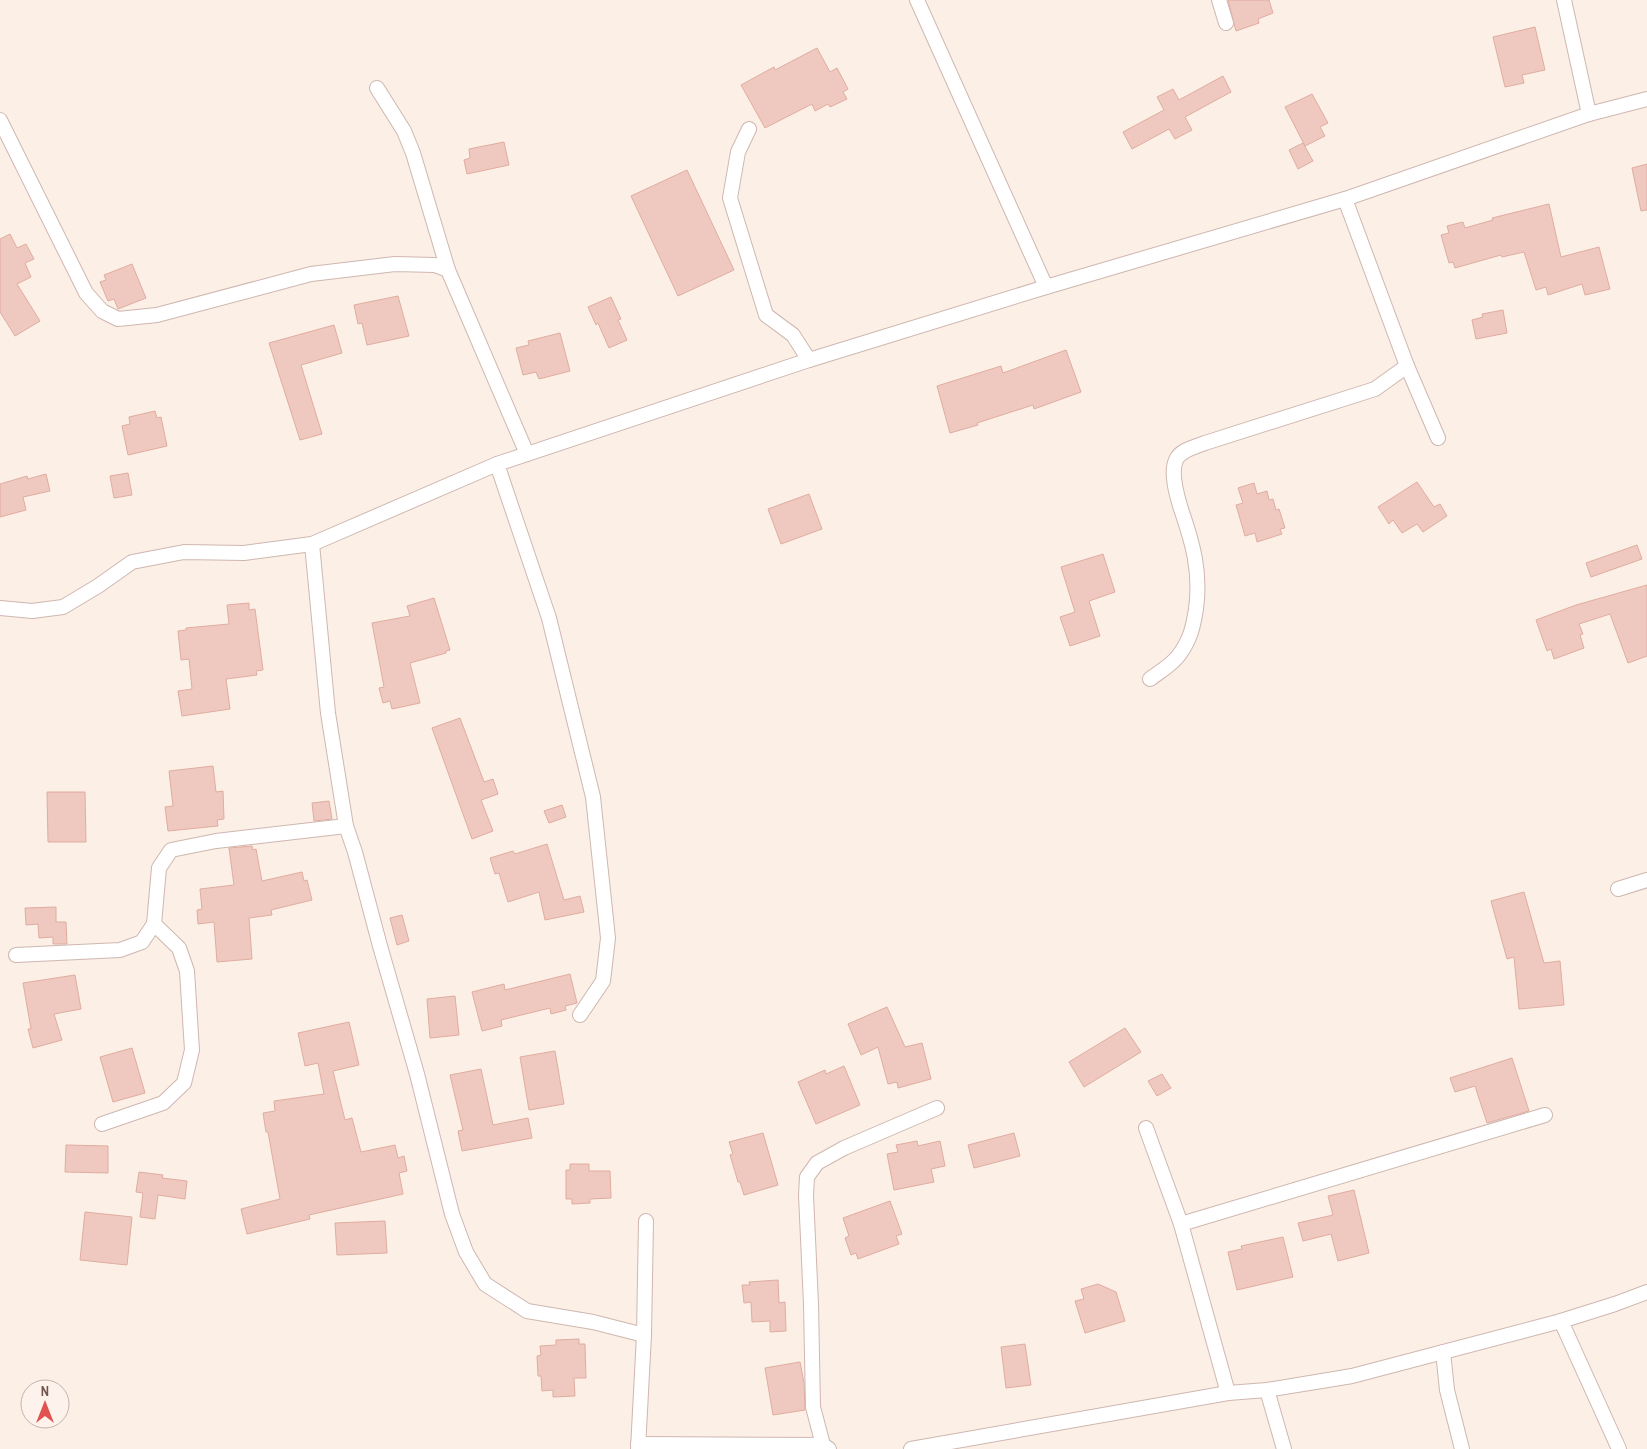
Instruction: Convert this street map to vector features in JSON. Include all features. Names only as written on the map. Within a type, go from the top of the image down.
[{"type":"street","points":[[917,0],[1046,287]]},
{"type":"street","points":[[1219,0],[1226,23]]},
{"type":"street","points":[[1564,0],[1589,114]]},
{"type":"street","points":[[377,88],[404,131],[448,270],[527,454]]},
{"type":"street","points":[[0,608],[32,611],[63,607],[98,586],[132,562],[184,552],[244,553],[312,544],[497,464],[809,360],[1046,287],[1345,199],[1589,114],[1647,99]]},
{"type":"street","points":[[0,120],[86,292],[102,311],[118,319],[157,315],[311,274],[395,264],[435,265],[448,270]]},
{"type":"street","points":[[749,129],[738,152],[730,198],[766,315],[793,335],[809,360]]},
{"type":"street","points":[[1345,199],[1407,366],[1438,438]]},
{"type":"street","points":[[1150,680],[1178,657],[1192,634],[1198,594],[1198,571],[1194,549],[1177,494],[1174,477],[1176,460],[1184,451],[1204,443],[1375,389],[1407,366]]},
{"type":"street","points":[[497,464],[549,618],[593,797],[608,938],[603,981],[580,1015]]},
{"type":"street","points":[[312,544],[328,713],[346,826],[355,852],[416,1074],[452,1214],[466,1252],[485,1284],[527,1311],[594,1322],[644,1335]]},
{"type":"street","points":[[16,955],[120,950],[142,942],[154,924],[159,868],[170,850],[216,841],[346,826]]},
{"type":"street","points":[[1618,888],[1647,880]]},
{"type":"street","points":[[102,1124],[163,1103],[184,1082],[192,1050],[187,972],[178,948],[154,924]]},
{"type":"street","points":[[646,1221],[644,1335],[638,1447],[826,1447],[813,1407],[806,1178],[817,1163],[844,1148],[937,1108]]},
{"type":"street","points":[[1181,1224],[1545,1115]]},
{"type":"street","points":[[1146,1128],[1181,1224],[1228,1393]]},
{"type":"street","points":[[911,1449],[929,1448],[1228,1393],[1267,1390],[1352,1376],[1561,1321],[1647,1292]]},
{"type":"street","points":[[1561,1321],[1619,1449]]},
{"type":"street","points":[[1442,1352],[1447,1390],[1462,1449]]},
{"type":"street","points":[[1267,1390],[1284,1449]]},
{"type":"building","points":[[1228,0],[1269,0],[1273,13],[1258,19],[1259,23],[1236,31]]},
{"type":"building","points":[[1535,27],[1545,70],[1522,75],[1524,83],[1505,87],[1493,37]]},
{"type":"building","points":[[817,48],[830,72],[837,68],[848,89],[843,92],[847,99],[830,107],[828,104],[815,111],[812,104],[765,128],[741,85],[774,67],[775,70]]},
{"type":"building","points":[[1223,76],[1231,92],[1185,117],[1192,130],[1175,139],[1169,129],[1132,149],[1123,132],[1164,110],[1157,97],[1173,89],[1179,100]]},
{"type":"building","points":[[1312,94],[1328,123],[1320,127],[1325,136],[1305,146],[1285,107]]},
{"type":"building","points":[[504,142],[509,165],[467,174],[464,160],[470,158],[469,149]]},
{"type":"building","points":[[1303,143],[1313,161],[1298,169],[1289,150]]},
{"type":"building","points":[[1647,164],[1647,210],[1641,211],[1632,168]]},
{"type":"building","points":[[687,170],[734,270],[678,296],[631,196]]},
{"type":"building","points":[[1549,204],[1561,257],[1599,247],[1610,289],[1585,295],[1582,284],[1548,295],[1546,287],[1536,290],[1524,252],[1502,257],[1501,255],[1455,268],[1453,262],[1449,263],[1441,235],[1449,233],[1447,226],[1463,222],[1465,228],[1493,220],[1492,218]]},
{"type":"building","points":[[10,234],[17,248],[26,244],[34,259],[25,263],[31,277],[17,284],[40,321],[15,336],[0,312],[0,239]]},
{"type":"building","points":[[132,264],[146,298],[118,309],[114,299],[108,301],[100,282],[106,280],[104,275]]},
{"type":"building","points":[[398,296],[409,336],[367,345],[362,323],[358,324],[354,305]]},
{"type":"building","points":[[611,297],[621,319],[618,320],[627,340],[609,348],[598,323],[596,325],[588,307]]},
{"type":"building","points":[[1503,310],[1507,333],[1476,339],[1472,320],[1483,317],[1482,314]]},
{"type":"building","points":[[334,325],[342,353],[301,365],[322,434],[300,440],[269,343]]},
{"type":"building","points":[[560,333],[570,371],[539,379],[536,372],[523,375],[516,348],[529,345],[528,341]]},
{"type":"building","points":[[1066,350],[1081,392],[1034,409],[1033,405],[950,433],[937,386],[1001,366],[1003,373]]},
{"type":"building","points":[[155,411],[157,418],[161,417],[167,446],[128,455],[122,426],[130,424],[129,417]]},
{"type":"building","points":[[128,473],[132,495],[114,498],[110,476]]},
{"type":"building","points":[[46,474],[50,491],[23,497],[26,510],[0,517],[0,484],[27,476],[28,479]]},
{"type":"building","points":[[1417,482],[1434,507],[1440,504],[1447,516],[1423,532],[1417,524],[1402,533],[1393,520],[1389,524],[1378,507]]},
{"type":"building","points":[[1254,483],[1257,494],[1267,491],[1269,500],[1273,499],[1276,510],[1279,509],[1285,528],[1280,529],[1282,534],[1257,542],[1255,533],[1245,536],[1236,505],[1243,503],[1238,488]]},
{"type":"building","points":[[809,494],[822,529],[781,544],[768,509]]},
{"type":"building","points":[[1637,545],[1642,559],[1591,577],[1586,563]]},
{"type":"building","points":[[1103,554],[1115,592],[1089,601],[1100,636],[1070,646],[1060,617],[1075,612],[1061,567]]},
{"type":"building","points":[[1647,585],[1647,656],[1628,663],[1610,614],[1579,624],[1583,634],[1580,635],[1584,648],[1554,659],[1551,649],[1547,651],[1536,620],[1576,605]]},
{"type":"building","points":[[434,598],[450,650],[446,651],[446,653],[410,663],[420,703],[392,709],[390,701],[383,703],[379,688],[384,687],[372,623],[410,616],[407,606]]},
{"type":"building","points":[[249,603],[249,610],[255,609],[263,670],[256,671],[257,675],[226,679],[230,709],[182,716],[178,691],[192,689],[189,659],[181,660],[178,631],[186,630],[186,628],[229,624],[227,605]]},
{"type":"building","points":[[460,718],[484,782],[493,779],[498,794],[481,800],[493,831],[472,839],[432,728]]},
{"type":"building","points":[[213,766],[216,792],[223,791],[224,819],[217,820],[218,826],[168,831],[165,807],[173,806],[169,771]]},
{"type":"building","points":[[47,792],[85,792],[86,842],[48,842]]},
{"type":"building","points":[[329,801],[332,819],[314,821],[312,803]]},
{"type":"building","points":[[562,805],[566,817],[549,823],[544,811]]},
{"type":"building","points":[[547,844],[564,900],[580,896],[584,912],[545,920],[539,892],[508,902],[499,873],[495,874],[490,858],[513,851],[515,854]]},
{"type":"building","points":[[252,846],[253,850],[256,849],[262,881],[302,872],[304,881],[307,880],[312,900],[271,910],[272,915],[249,918],[252,959],[217,962],[214,922],[198,924],[197,910],[202,909],[200,889],[234,885],[229,848]]},
{"type":"building","points":[[1524,892],[1544,963],[1560,961],[1564,1005],[1519,1009],[1514,957],[1507,959],[1491,901]]},
{"type":"building","points":[[56,907],[56,922],[66,922],[67,944],[53,944],[53,937],[39,938],[38,924],[26,925],[25,908]]},
{"type":"building","points":[[402,915],[409,941],[397,945],[390,918]]},
{"type":"building","points":[[570,974],[577,1003],[565,1006],[566,1010],[551,1014],[550,1008],[501,1020],[502,1026],[482,1031],[472,992],[504,984],[505,990]]},
{"type":"building","points":[[75,975],[81,1009],[54,1014],[62,1040],[33,1048],[28,1029],[31,1029],[23,983]]},
{"type":"building","points":[[455,996],[459,1035],[430,1038],[427,999]]},
{"type":"building","points":[[887,1007],[905,1047],[922,1043],[931,1079],[898,1088],[897,1082],[888,1084],[878,1047],[861,1055],[848,1024]]},
{"type":"building","points":[[349,1022],[359,1065],[333,1071],[345,1120],[352,1118],[361,1152],[395,1145],[398,1158],[404,1156],[407,1171],[399,1173],[403,1194],[309,1215],[310,1219],[247,1234],[241,1209],[280,1199],[263,1113],[275,1111],[274,1101],[324,1094],[318,1063],[305,1066],[298,1033]]},
{"type":"building","points":[[1125,1028],[1141,1052],[1084,1087],[1069,1062]]},
{"type":"building","points":[[132,1048],[145,1093],[113,1102],[100,1057]]},
{"type":"building","points":[[555,1051],[564,1104],[529,1110],[520,1057]]},
{"type":"building","points":[[1512,1058],[1529,1111],[1487,1123],[1475,1086],[1455,1092],[1450,1078]]},
{"type":"building","points":[[844,1066],[860,1105],[816,1124],[798,1082],[825,1070],[826,1074]]},
{"type":"building","points":[[481,1069],[493,1125],[528,1118],[532,1138],[462,1151],[458,1131],[463,1130],[450,1075]]},
{"type":"building","points":[[1162,1074],[1171,1088],[1157,1096],[1148,1081]]},
{"type":"building","points":[[763,1133],[778,1185],[744,1195],[730,1155],[733,1154],[729,1142]]},
{"type":"building","points":[[1014,1133],[1020,1156],[974,1168],[968,1145]]},
{"type":"building","points":[[917,1141],[918,1146],[940,1141],[945,1166],[931,1169],[934,1182],[894,1190],[887,1154],[898,1152],[896,1145]]},
{"type":"building","points":[[66,1145],[108,1146],[108,1173],[65,1172]]},
{"type":"building","points":[[570,1164],[589,1164],[589,1171],[610,1171],[611,1198],[590,1199],[590,1203],[572,1204],[572,1199],[566,1199],[566,1170],[570,1170]]},
{"type":"building","points":[[139,1172],[163,1175],[162,1178],[187,1181],[185,1199],[158,1195],[155,1219],[140,1217],[143,1193],[136,1192]]},
{"type":"building","points":[[1354,1190],[1369,1253],[1338,1261],[1331,1234],[1303,1241],[1298,1223],[1333,1215],[1328,1196]]},
{"type":"building","points":[[890,1201],[902,1234],[896,1236],[899,1244],[858,1259],[856,1253],[851,1255],[845,1238],[849,1236],[843,1218]]},
{"type":"building","points":[[85,1212],[132,1217],[127,1265],[80,1260]]},
{"type":"building","points":[[385,1221],[387,1253],[337,1255],[335,1223]]},
{"type":"building","points":[[1283,1237],[1293,1277],[1237,1290],[1228,1252],[1242,1249],[1241,1246]]},
{"type":"building","points":[[778,1280],[779,1303],[785,1302],[786,1331],[770,1332],[770,1321],[752,1322],[751,1302],[744,1303],[742,1285],[750,1285],[749,1282]]},
{"type":"building","points":[[1098,1284],[1116,1292],[1125,1321],[1085,1333],[1075,1301],[1084,1299],[1081,1289]]},
{"type":"building","points":[[579,1339],[579,1344],[585,1344],[586,1378],[574,1378],[575,1396],[553,1397],[553,1390],[542,1391],[541,1376],[538,1376],[537,1356],[541,1355],[540,1346],[556,1345],[556,1340]]},
{"type":"building","points":[[1025,1344],[1031,1385],[1006,1388],[1001,1347]]},
{"type":"building","points":[[800,1362],[804,1383],[805,1410],[773,1415],[765,1368]]}]
